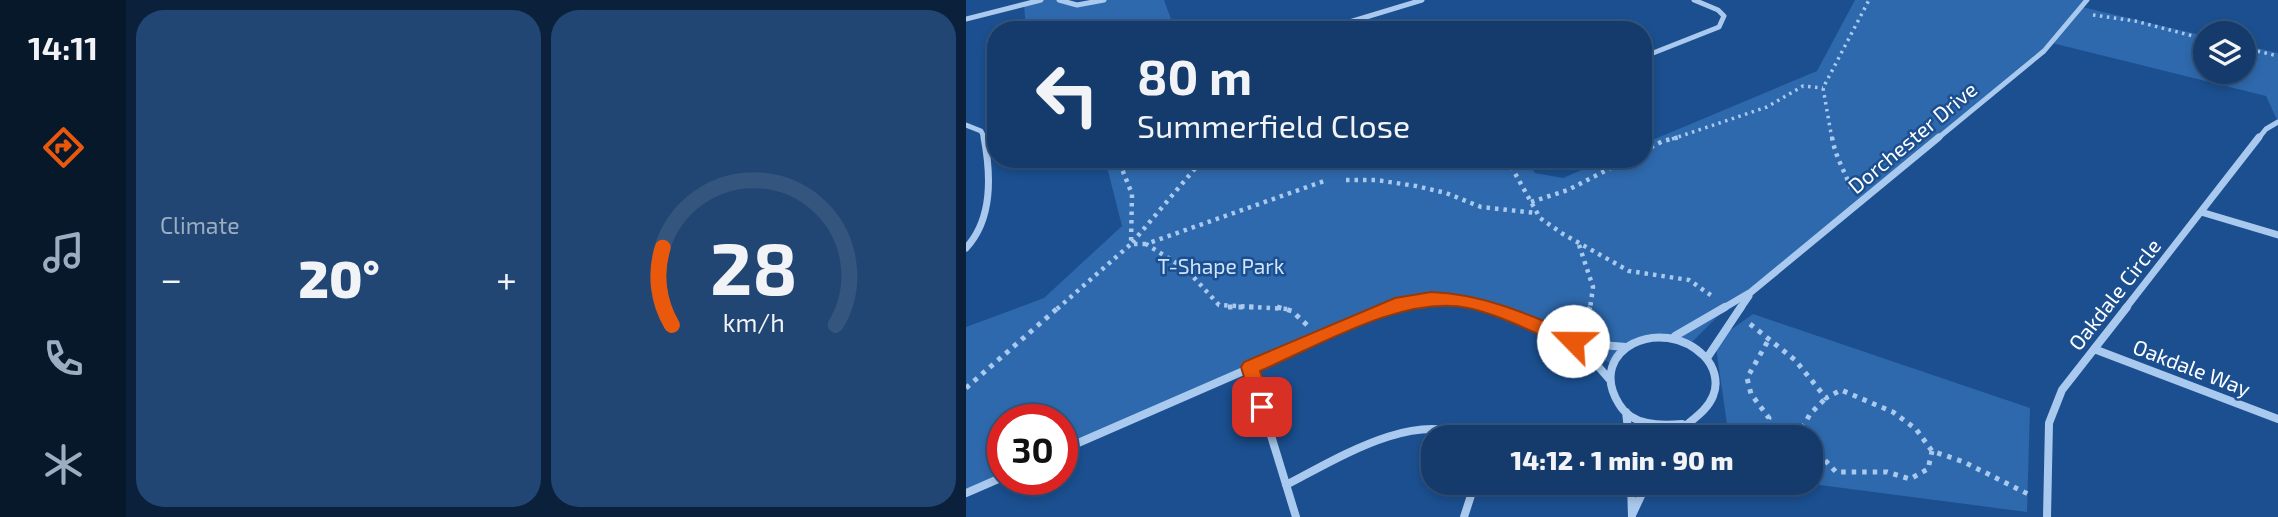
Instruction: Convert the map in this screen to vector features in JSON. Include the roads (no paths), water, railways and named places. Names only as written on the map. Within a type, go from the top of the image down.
[{"type":"street","points":[[966,19],[1041,0]]},
{"type":"street","points":[[1059,0],[1077,5],[1104,0]]},
{"type":"street","points":[[1353,21],[1422,0]]},
{"type":"street","points":[[1652,53],[1719,27],[1724,16],[1718,10],[1693,0]]},
{"type":"street","name":"Dorchester Drive","points":[[1675,336],[1751,292],[2043,51],[2087,0]]},
{"type":"street","name":"Oakdale Circle","points":[[2047,517],[2047,447],[2055,403],[2266,129],[2278,122]]},
{"type":"street","points":[[966,125],[981,131],[985,139],[988,212],[980,237],[966,248]]},
{"type":"street","points":[[2201,212],[2278,235]]},
{"type":"street","name":"Dorchester Drive","points":[[1707,358],[1751,292]]},
{"type":"street","points":[[1078,443],[1401,303],[1431,299],[1464,300],[1495,308],[1575,342],[1626,347]]},
{"type":"street","points":[[1626,412],[1659,426],[1682,424],[1702,411],[1714,393],[1716,378],[1707,358],[1691,343],[1675,336],[1651,335],[1626,347],[1613,365],[1610,380],[1612,392],[1626,412],[1628,425]]},
{"type":"street","points":[[1575,342],[1610,380]]},
{"type":"street","name":"Oakdale Way","points":[[2094,349],[2278,419]]},
{"type":"street","points":[[1250,367],[1296,517]]},
{"type":"street","points":[[1286,485],[1388,437],[1421,430]]},
{"type":"street","points":[[966,493],[987,484]]},
{"type":"street","points":[[1464,517],[1471,495]]},
{"type":"street","points":[[1631,495],[1632,515]]},
{"type":"street","points":[[1632,515],[1641,495]]},
{"type":"park label","name":"T-Shape Park","points":[[1221,265]]}]
